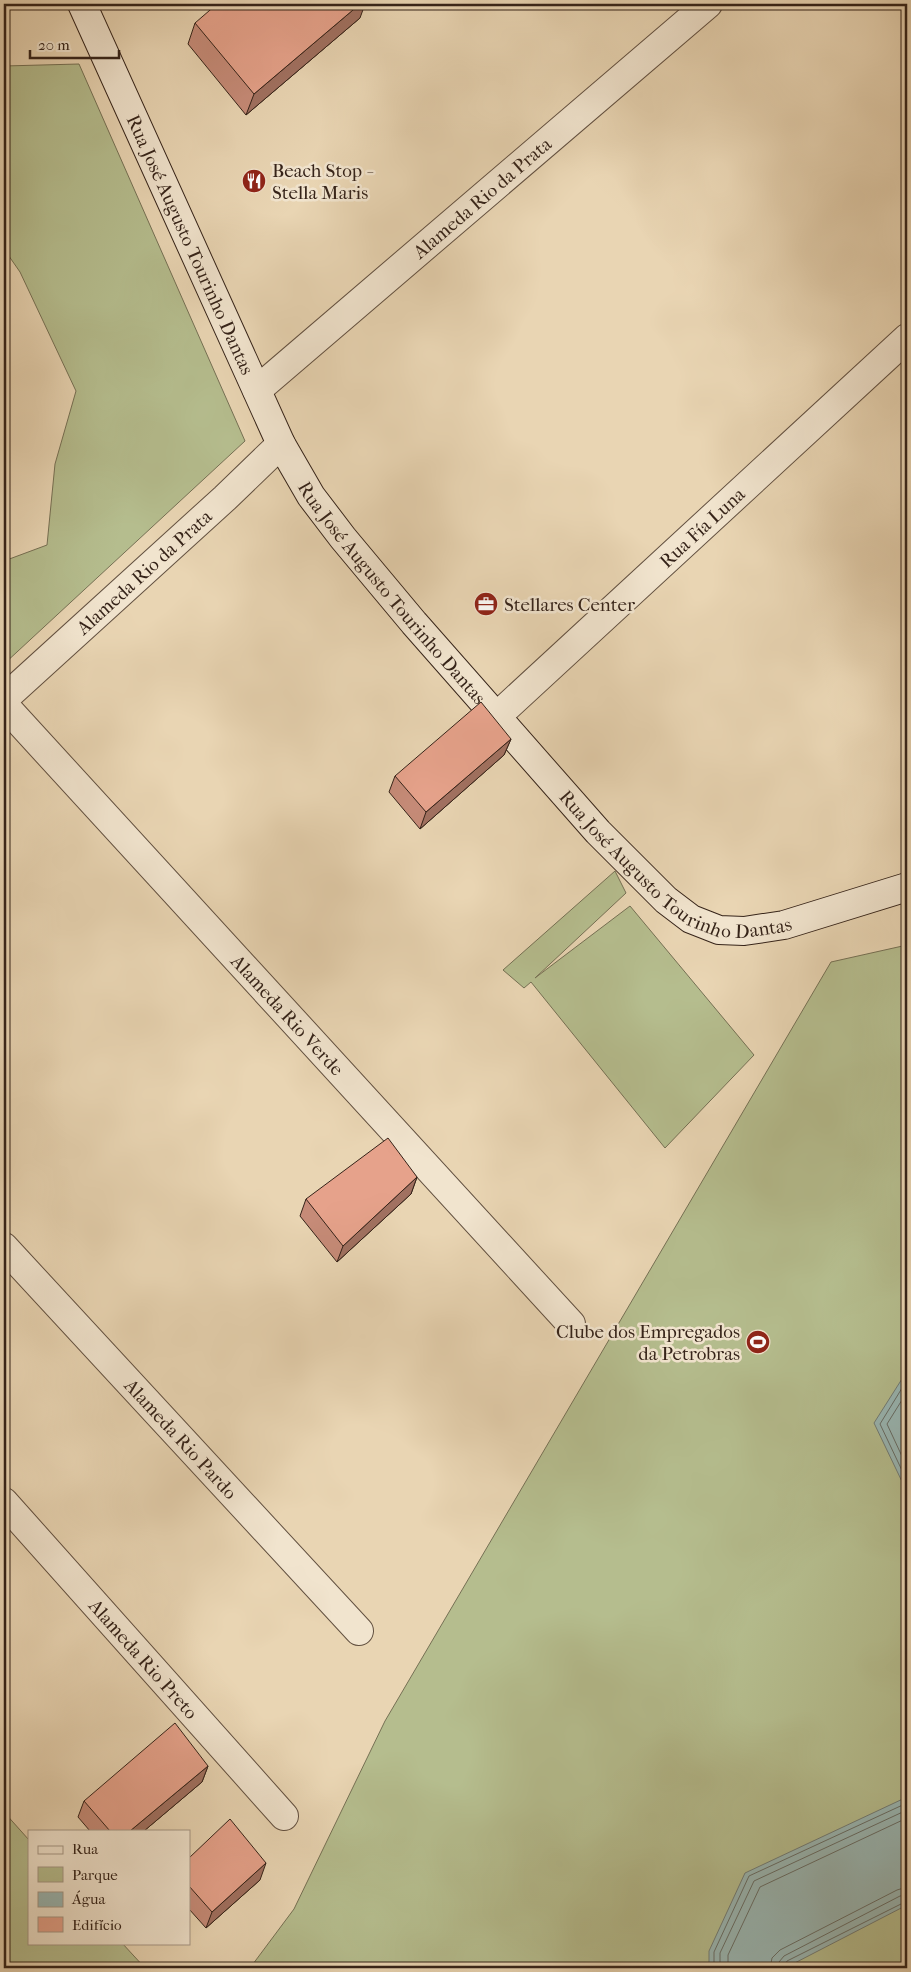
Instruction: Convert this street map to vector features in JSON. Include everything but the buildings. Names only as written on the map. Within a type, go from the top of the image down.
[{"type":"street","name":"Rua José Augusto Tourinho Dantas","points":[[82,4],[281,444],[311,496],[343,538],[496,717],[598,832],[666,900],[691,919],[719,930],[744,931],[784,925],[907,887]]},
{"type":"street","name":"Alameda Rio da Prata","points":[[257,390],[708,4]]},
{"type":"street","name":"Rua Fía Luna","points":[[496,717],[907,338]]},
{"type":"street","name":"Alameda Rio da Prata","points":[[4,699],[225,498],[281,444]]},
{"type":"street","name":"Alameda Rio Verde","points":[[4,705],[571,1324]]},
{"type":"street","name":"Alameda Rio Pardo","points":[[4,1247],[359,1631]]},
{"type":"street","name":"Alameda Rio Preto","points":[[4,1502],[284,1816]]},
{"type":"green space","points":[[79,64],[245,441],[4,664],[4,561],[47,545],[55,464],[76,391],[20,272],[4,249],[4,66]]},
{"type":"green space","points":[[615,871],[626,893],[535,978],[630,906],[754,1055],[665,1148],[531,982],[524,988],[503,970]]},
{"type":"green space","name":"Clube dos Empregados da Petrobras","points":[[907,945],[907,1968],[250,1968],[294,1909],[385,1721],[831,962]]},
{"type":"green space","points":[[4,1812],[28,1839],[28,1944],[123,1944],[145,1968],[4,1968]]},
{"type":"water","points":[[907,1371],[907,1492],[874,1423]]},
{"type":"water","points":[[907,1797],[907,1905],[785,1968],[709,1968],[709,1951],[745,1873]]},
{"type":"place","name":"Beach Stop - Stella Maris","points":[[254,181]]},
{"type":"place","name":"Stellares Center","points":[[486,604]]},
{"type":"place","name":"Clube dos Empregados da Petrobras","points":[[758,1342]]}]
